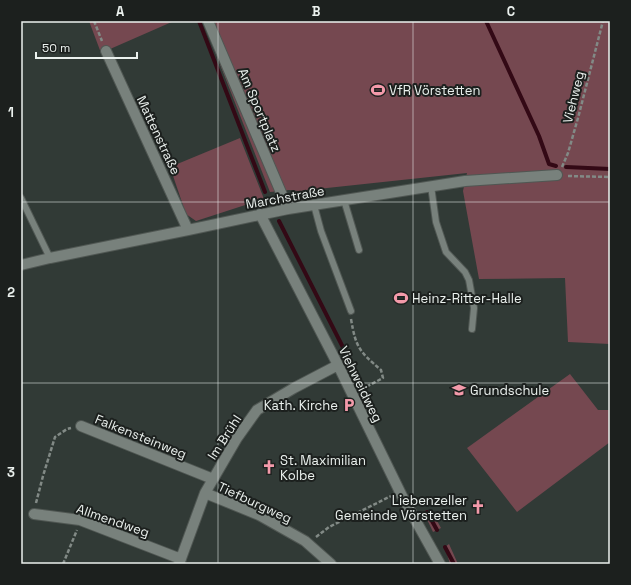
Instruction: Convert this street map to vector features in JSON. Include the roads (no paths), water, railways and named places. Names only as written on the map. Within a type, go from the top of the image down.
[{"type":"street","name":"Am Sportplatz","points":[[208,21],[288,209]]},
{"type":"street","name":"Mattenstraße","points":[[106,51],[188,230]]},
{"type":"street","name":"Marchstraße","points":[[21,266],[50,258],[288,209],[465,181],[557,175]]},
{"type":"street","name":"Viehweidweg","points":[[260,214],[338,365],[400,491],[440,564]]},
{"type":"street","name":"Im Brühl","points":[[180,561],[205,493],[237,438],[257,410],[294,388],[338,365]]},
{"type":"street","name":"Falkensteinweg","points":[[81,426],[213,479]]},
{"type":"street","name":"Tiefburgweg","points":[[205,493],[259,515],[305,541],[331,564]]},
{"type":"street","name":"Allmendweg","points":[[34,514],[80,520],[180,561]]},
{"type":"lane","points":[[431,186],[436,222],[446,252],[465,272],[469,280],[474,308],[472,329]]},
{"type":"lane","points":[[21,198],[50,258]]},
{"type":"lane","points":[[344,200],[359,250]]},
{"type":"lane","points":[[314,205],[321,231],[352,311]]},
{"type":"waterway","points":[[199,21],[265,192]]},
{"type":"waterway","points":[[486,21],[539,136],[549,164],[556,166]]},
{"type":"waterway","points":[[566,167],[610,169]]},
{"type":"waterway","points":[[279,221],[358,377]]},
{"type":"waterway","points":[[427,512],[437,530]]},
{"type":"waterway","points":[[445,547],[454,564]]},
{"type":"place","name":"VfR Vörstetten","points":[[378,90]]},
{"type":"place","name":"Heinz-Ritter-Halle","points":[[401,298]]},
{"type":"place","name":"Grundschule","points":[[459,390]]},
{"type":"place","name":"Kath. Kirche","points":[[349,405]]},
{"type":"place","name":"St. Maximilian Kolbe","points":[[269,467]]},
{"type":"place","name":"Liebenzeller Gemeinde Vörstetten","points":[[478,507]]}]
